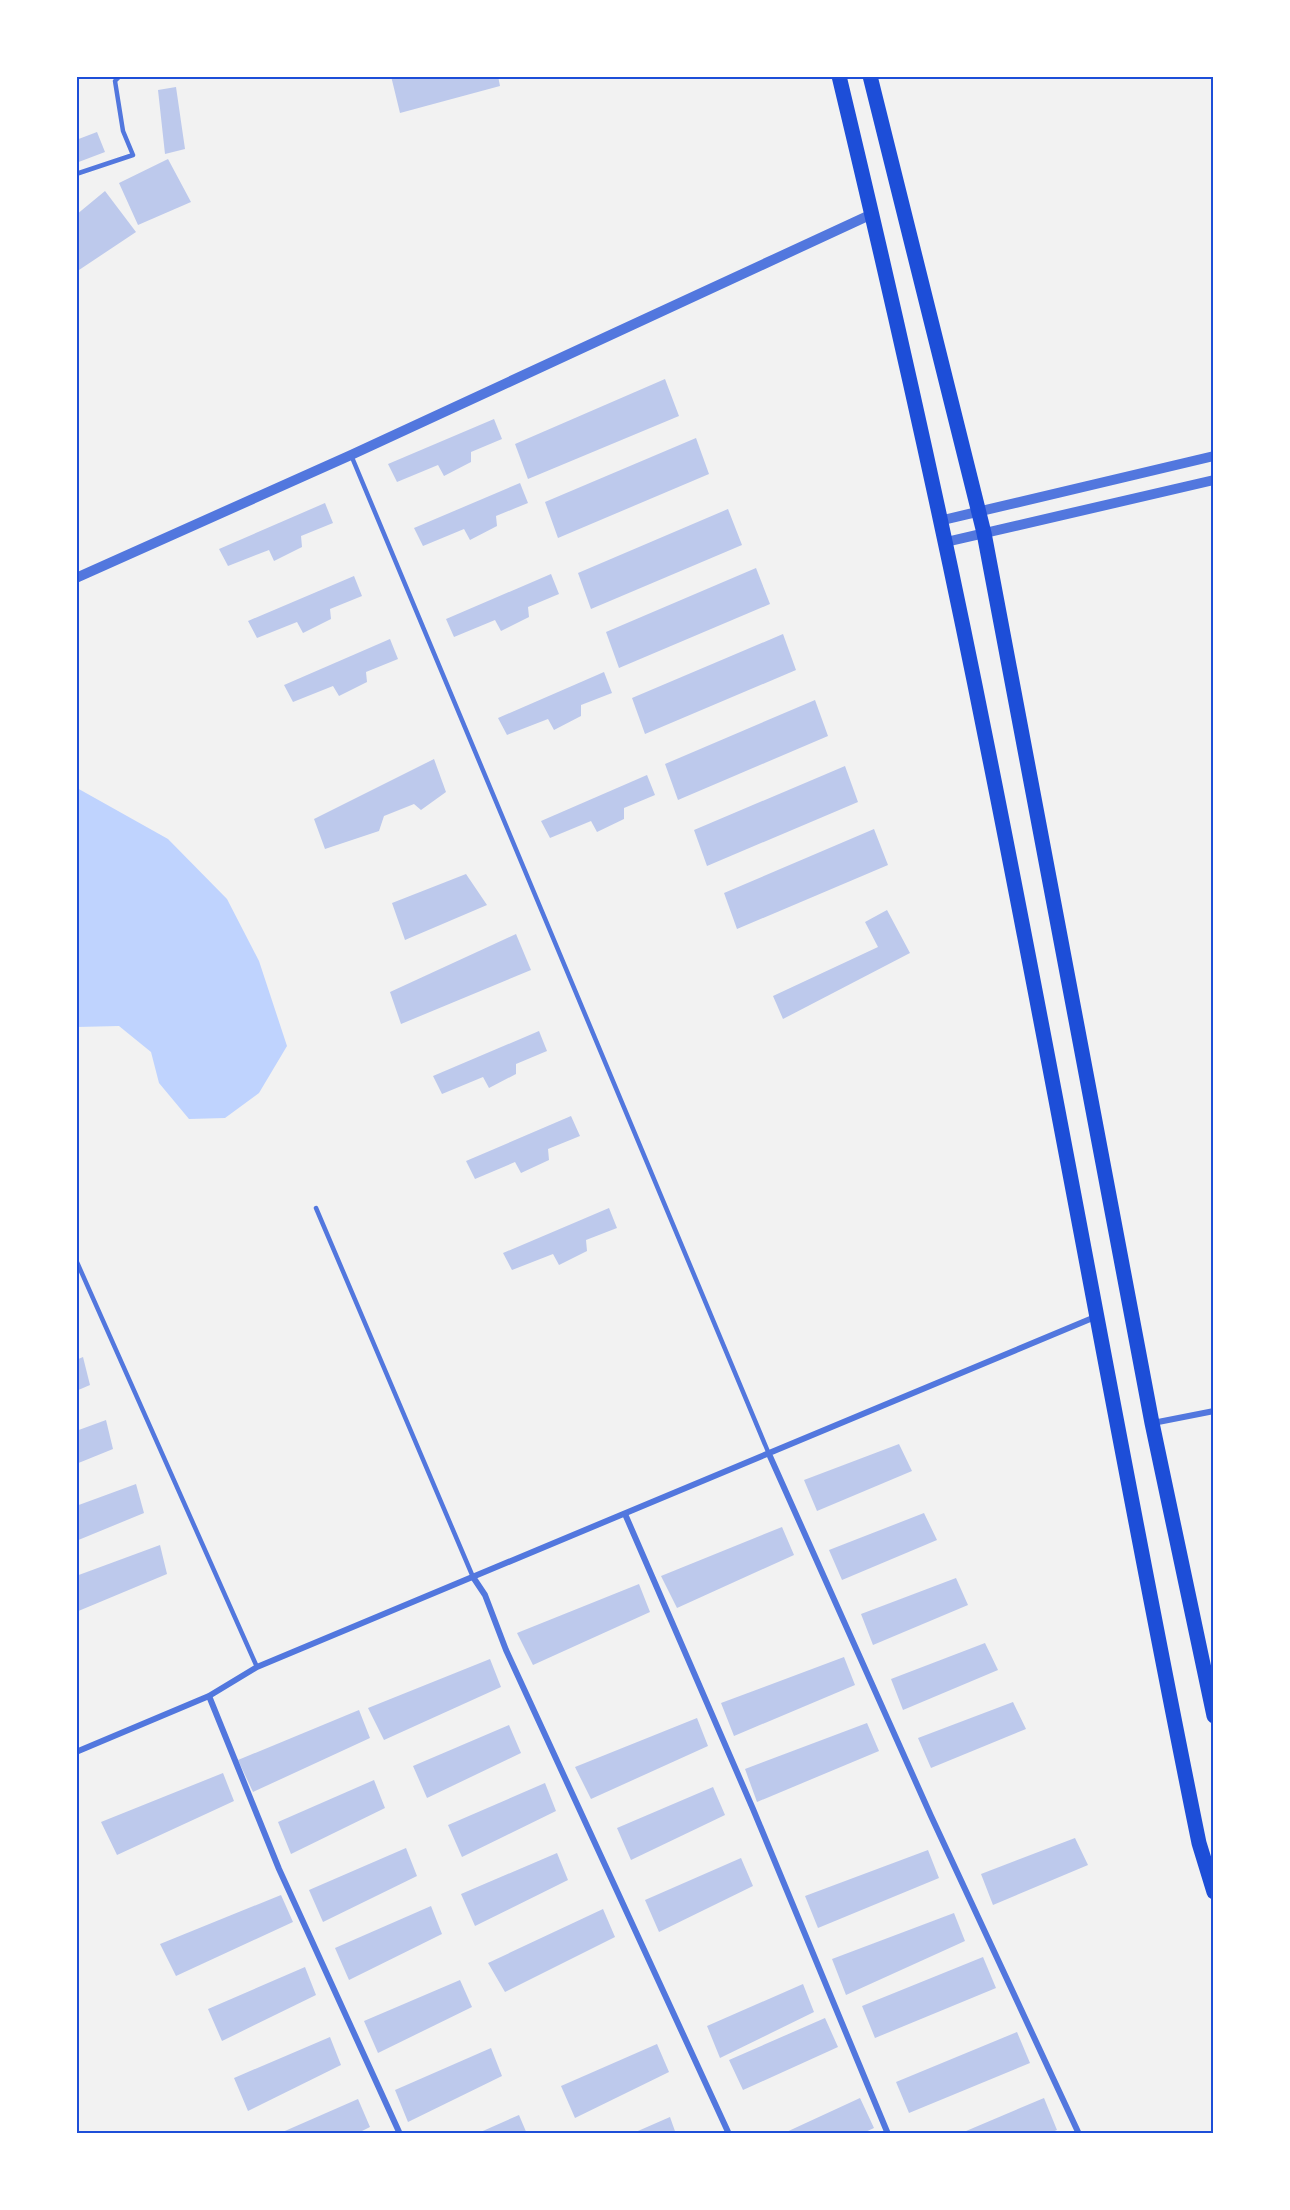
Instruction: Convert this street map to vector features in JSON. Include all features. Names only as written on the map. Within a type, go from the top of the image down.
[{"type":"main road","points":[[839,76],[872,214],[939,521],[946,542],[987,742],[1135,1530],[1197,1831],[1214,1892]]},
{"type":"main road","points":[[870,76],[984,533],[1152,1423],[1214,1716]]},
{"type":"street","points":[[76,578],[351,455],[872,214]]},
{"type":"street","points":[[939,521],[1214,456]]},
{"type":"street","points":[[946,542],[1214,480]]},
{"type":"street","points":[[76,1752],[209,1696],[257,1666],[1096,1316]]},
{"type":"street","points":[[1152,1423],[1214,1412]]},
{"type":"street","points":[[769,1454],[931,1815],[1079,2133]]},
{"type":"street","points":[[625,1514],[753,1809],[888,2133]]},
{"type":"street","points":[[473,1577],[485,1595],[506,1650],[729,2133]]},
{"type":"street","points":[[209,1696],[279,1869],[400,2133]]},
{"type":"lane","points":[[76,174],[133,155],[123,131],[116,81],[120,76]]},
{"type":"lane","points":[[351,455],[769,1454]]},
{"type":"lane","points":[[316,1208],[473,1577]]},
{"type":"lane","points":[[76,1260],[257,1666]]},
{"type":"water","points":[[77,788],[168,839],[227,899],[259,961],[287,1046],[259,1093],[225,1118],[189,1119],[159,1083],[151,1052],[119,1026],[77,1027]]},
{"type":"building","points":[[391,76],[498,76],[500,86],[400,113]]},
{"type":"building","points":[[176,87],[185,149],[165,154],[158,90]]},
{"type":"building","points":[[97,132],[105,152],[76,163],[76,140]]},
{"type":"building","points":[[168,159],[191,202],[138,225],[119,183]]},
{"type":"building","points":[[105,191],[136,232],[76,272],[76,215]]},
{"type":"building","points":[[665,379],[679,416],[528,479],[515,444]]},
{"type":"building","points":[[494,419],[502,439],[471,452],[471,462],[444,476],[438,465],[397,482],[388,464]]},
{"type":"building","points":[[696,438],[709,474],[558,538],[545,502]]},
{"type":"building","points":[[520,483],[528,503],[496,516],[497,526],[470,540],[464,529],[423,546],[414,528]]},
{"type":"building","points":[[325,503],[333,523],[301,536],[302,547],[274,561],[269,550],[228,566],[219,549]]},
{"type":"building","points":[[728,509],[742,545],[591,609],[578,573]]},
{"type":"building","points":[[756,568],[770,604],[619,668],[606,632]]},
{"type":"building","points":[[551,574],[559,594],[528,607],[529,617],[501,631],[495,620],[454,637],[446,619]]},
{"type":"building","points":[[354,576],[362,596],[330,609],[331,619],[303,633],[297,622],[257,638],[248,621]]},
{"type":"building","points":[[783,634],[796,670],[645,734],[632,698]]},
{"type":"building","points":[[390,639],[398,659],[366,672],[367,682],[339,696],[333,686],[293,702],[284,685]]},
{"type":"building","points":[[604,672],[612,693],[581,705],[581,716],[554,730],[548,719],[507,735],[498,718]]},
{"type":"building","points":[[815,700],[828,736],[678,800],[665,764]]},
{"type":"building","points":[[434,759],[446,792],[421,810],[414,804],[384,816],[379,831],[325,849],[314,819]]},
{"type":"building","points":[[845,766],[858,802],[707,866],[694,830]]},
{"type":"building","points":[[647,775],[655,795],[624,808],[624,819],[597,832],[591,821],[550,838],[541,821]]},
{"type":"building","points":[[874,829],[888,865],[737,929],[724,893]]},
{"type":"building","points":[[466,874],[487,905],[405,940],[392,903]]},
{"type":"building","points":[[887,910],[910,953],[783,1019],[773,996],[878,947],[865,922]]},
{"type":"building","points":[[516,934],[531,970],[401,1024],[390,992]]},
{"type":"building","points":[[539,1031],[547,1051],[516,1064],[516,1074],[489,1088],[483,1077],[442,1094],[433,1076]]},
{"type":"building","points":[[571,1116],[580,1136],[548,1149],[549,1160],[521,1173],[515,1162],[475,1179],[466,1161]]},
{"type":"building","points":[[609,1208],[617,1228],[586,1240],[587,1251],[559,1265],[553,1254],[512,1270],[503,1253]]},
{"type":"building","points":[[83,1357],[90,1385],[76,1391],[76,1360]]},
{"type":"building","points":[[106,1420],[113,1449],[76,1464],[76,1431]]},
{"type":"building","points":[[899,1444],[912,1471],[817,1511],[804,1480]]},
{"type":"building","points":[[136,1484],[144,1513],[76,1541],[76,1506]]},
{"type":"building","points":[[924,1513],[937,1540],[842,1580],[829,1550]]},
{"type":"building","points":[[782,1527],[794,1555],[677,1608],[661,1576]]},
{"type":"building","points":[[160,1545],[167,1574],[76,1612],[76,1576]]},
{"type":"building","points":[[956,1578],[968,1605],[873,1645],[861,1614]]},
{"type":"building","points":[[639,1584],[650,1612],[533,1665],[517,1633]]},
{"type":"building","points":[[985,1643],[998,1670],[903,1710],[891,1679]]},
{"type":"building","points":[[844,1657],[855,1685],[734,1736],[721,1703]]},
{"type":"building","points":[[490,1659],[501,1687],[384,1740],[368,1708]]},
{"type":"building","points":[[1013,1702],[1026,1729],[931,1768],[918,1738]]},
{"type":"building","points":[[359,1710],[370,1738],[253,1792],[238,1760]]},
{"type":"building","points":[[697,1718],[708,1746],[591,1799],[575,1767]]},
{"type":"building","points":[[867,1723],[879,1751],[757,1802],[745,1769]]},
{"type":"building","points":[[509,1725],[521,1753],[427,1798],[413,1766]]},
{"type":"building","points":[[223,1773],[234,1801],[117,1855],[101,1822]]},
{"type":"building","points":[[374,1780],[385,1808],[291,1854],[278,1822]]},
{"type":"building","points":[[545,1783],[556,1811],[462,1857],[448,1825]]},
{"type":"building","points":[[713,1787],[725,1815],[631,1860],[617,1828]]},
{"type":"building","points":[[1075,1838],[1088,1865],[993,1905],[981,1874]]},
{"type":"building","points":[[406,1848],[417,1876],[323,1922],[309,1890]]},
{"type":"building","points":[[928,1850],[939,1878],[818,1928],[805,1896]]},
{"type":"building","points":[[557,1853],[568,1880],[475,1926],[461,1894]]},
{"type":"building","points":[[741,1858],[753,1886],[659,1932],[645,1900]]},
{"type":"building","points":[[281,1895],[293,1922],[176,1976],[160,1944]]},
{"type":"building","points":[[431,1906],[442,1934],[349,1980],[335,1948]]},
{"type":"building","points":[[603,1909],[615,1937],[505,1992],[488,1963]]},
{"type":"building","points":[[954,1913],[965,1941],[846,1995],[832,1959]]},
{"type":"building","points":[[983,1957],[996,1988],[875,2038],[862,2006]]},
{"type":"building","points":[[305,1967],[316,1995],[222,2041],[208,2009]]},
{"type":"building","points":[[460,1980],[472,2007],[378,2053],[364,2021]]},
{"type":"building","points":[[803,1984],[814,2012],[720,2058],[707,2026]]},
{"type":"building","points":[[825,2018],[838,2047],[743,2090],[729,2060]]},
{"type":"building","points":[[1017,2032],[1030,2063],[909,2113],[896,2082]]},
{"type":"building","points":[[330,2037],[341,2065],[248,2111],[234,2078]]},
{"type":"building","points":[[657,2044],[669,2072],[575,2118],[561,2086]]},
{"type":"building","points":[[491,2048],[502,2076],[408,2122],[395,2090]]},
{"type":"building","points":[[860,2098],[874,2128],[861,2134],[782,2134]]},
{"type":"building","points":[[1044,2098],[1057,2130],[1048,2134],[959,2134]]},
{"type":"building","points":[[358,2099],[370,2127],[356,2134],[278,2134]]},
{"type":"building","points":[[519,2115],[527,2134],[476,2134]]},
{"type":"building","points":[[670,2117],[676,2134],[631,2134]]}]
